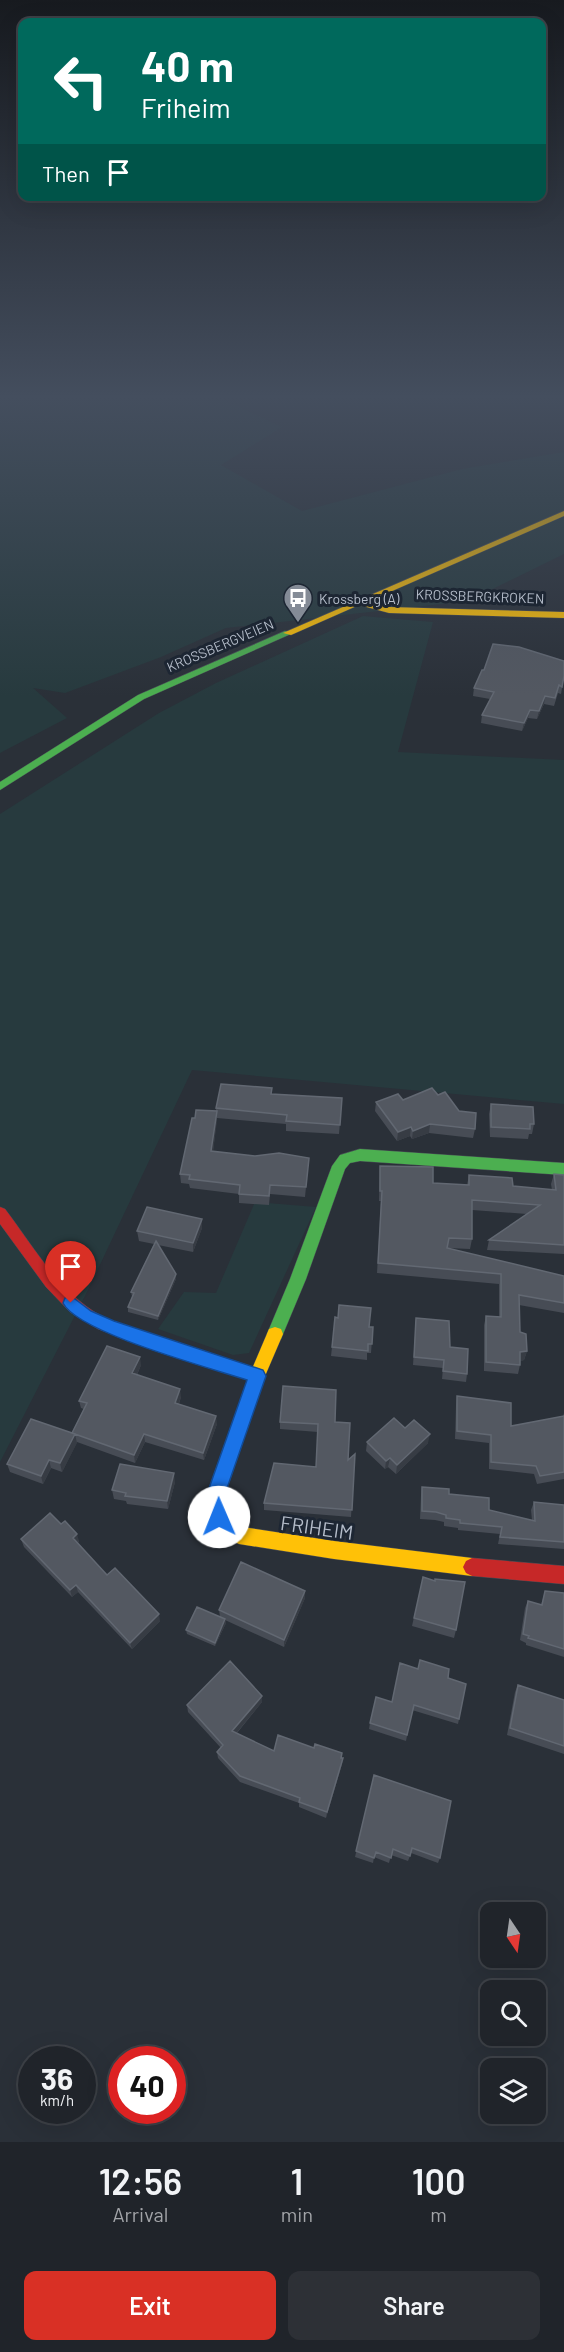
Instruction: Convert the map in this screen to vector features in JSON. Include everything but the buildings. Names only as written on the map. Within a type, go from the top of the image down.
[{"type":"street","name":"KROSSBERGVEIEN","points":[[0,787],[141,697],[564,513]]},
{"type":"street","name":"KROSSBERGKROKEN","points":[[361,603],[389,610],[564,615]]},
{"type":"street","name":"FRIHEIM","points":[[564,1169],[360,1155],[345,1159],[339,1166],[298,1279],[257,1376],[216,1494],[219,1517],[239,1535],[334,1550],[494,1570],[564,1575]]},
{"type":"street","points":[[0,1214],[59,1289],[86,1316],[120,1331],[257,1376]]},
{"type":"green space","points":[[0,496],[276,496],[302,511],[359,496],[564,496],[564,554],[468,601],[226,628],[161,657],[65,693],[33,688],[67,718],[0,753]]},
{"type":"green space","points":[[363,616],[433,622],[398,752],[564,760],[564,1104],[192,1070],[88,1290],[0,1462],[0,814],[159,713],[216,683]]},
{"type":"green space","points":[[255,1202],[316,1207],[249,1353],[233,1355],[158,1329],[184,1292],[216,1293]]},
{"type":"traffic: fast","points":[[0,787],[141,697],[288,633]]},
{"type":"traffic: fast","points":[[275,1334],[298,1279],[339,1166],[345,1159],[360,1155],[564,1169]]},
{"type":"traffic: fast","points":[[157,1343],[257,1376]]},
{"type":"traffic: slow","points":[[288,633],[564,513]]},
{"type":"traffic: slow","points":[[361,603],[389,610],[564,615]]},
{"type":"traffic: slow","points":[[275,1334],[257,1376],[216,1494],[219,1517],[239,1535],[334,1550],[472,1567]]},
{"type":"traffic: jam","points":[[0,1213],[52,1283],[75,1307],[104,1325],[157,1343]]},
{"type":"traffic: jam","points":[[472,1567],[564,1575]]},
{"type":"place","name":"Krossberg (A)","points":[[298,624]]},
{"type":"route","points":[[71,1303],[86,1316],[109,1327],[257,1376],[216,1494],[219,1517]]}]
